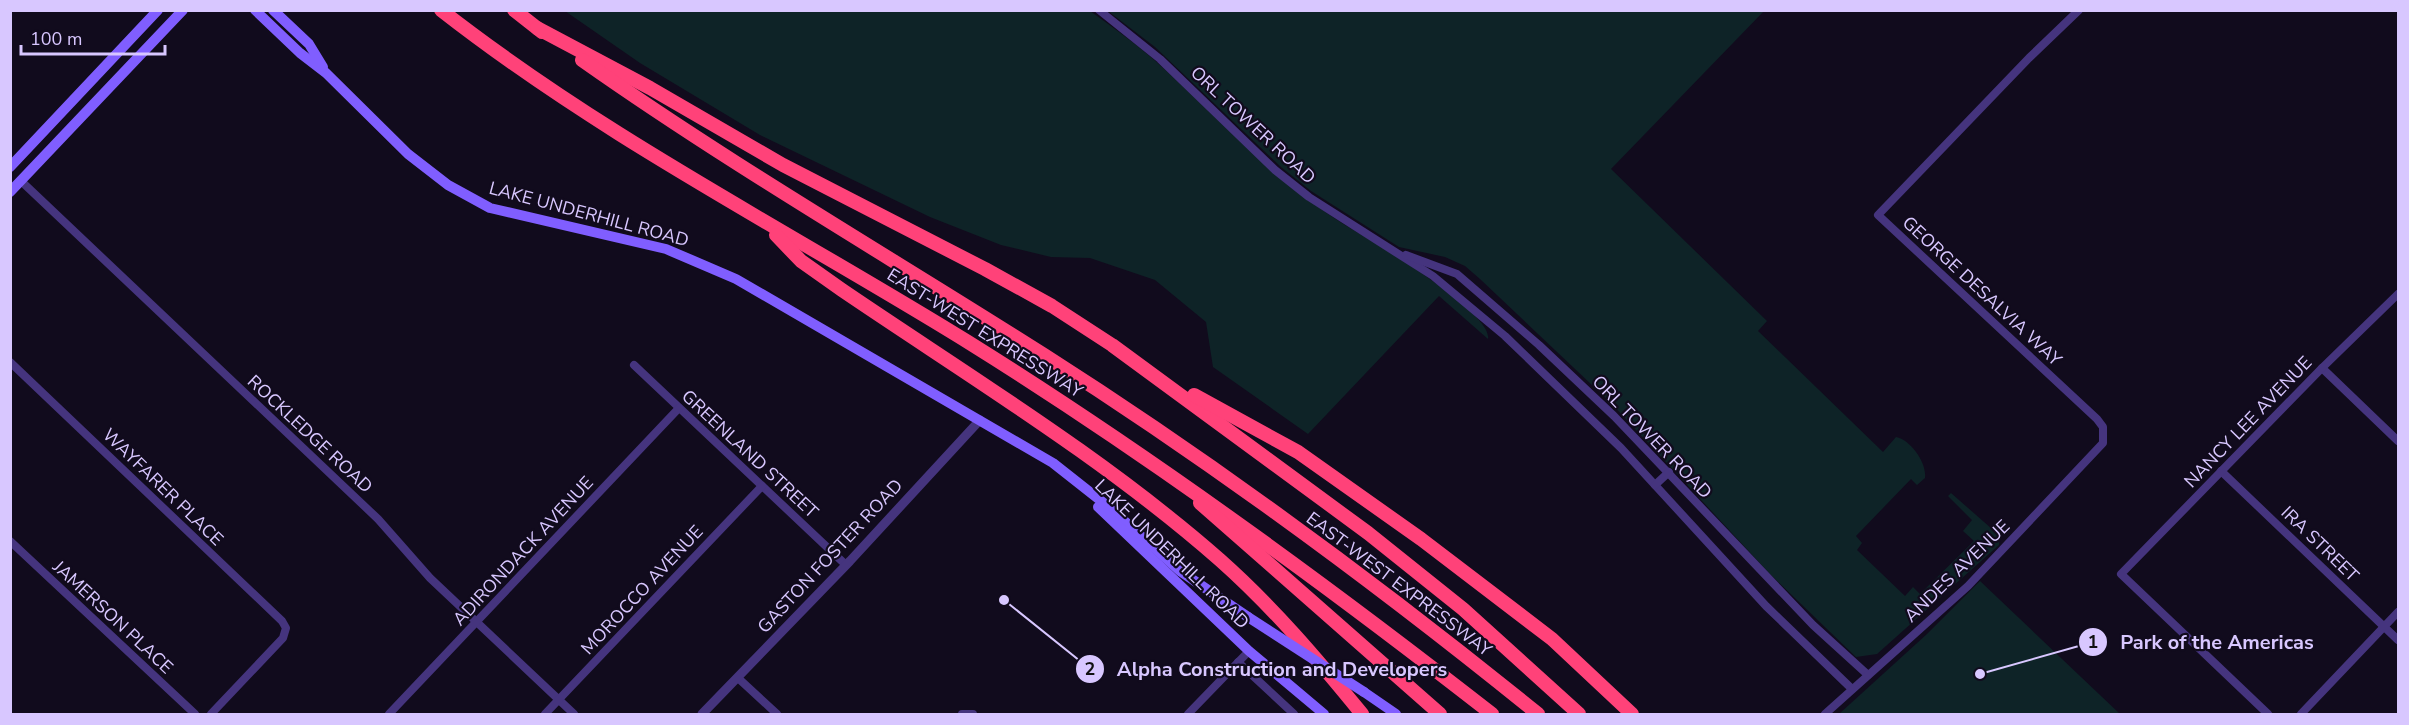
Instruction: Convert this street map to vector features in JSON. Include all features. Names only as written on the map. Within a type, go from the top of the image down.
[{"type":"highway","name":"EAST-WEST EXPRESSWAY","points":[[441,10],[548,88],[764,222],[967,341],[1077,410],[1278,550],[1492,714]]},
{"type":"highway","name":"EAST-WEST EXPRESSWAY","points":[[514,10],[620,87],[1119,405],[1320,545],[1538,714]]},
{"type":"highway","points":[[537,28],[650,88],[783,165],[1052,306],[1147,369],[1368,533],[1463,609],[1579,714]]},
{"type":"highway","points":[[764,222],[801,261],[1095,461],[1221,561],[1281,620],[1362,714]]},
{"type":"highway","points":[[1147,369],[1298,452],[1421,539],[1552,639],[1632,714]]},
{"type":"highway","points":[[1178,480],[1219,522],[1440,714]]},
{"type":"main road","points":[[10,167],[158,10]]},
{"type":"main road","points":[[10,192],[183,10]]},
{"type":"main road","name":"LAKE UNDERHILL ROAD","points":[[255,10],[300,53],[326,73],[408,154],[448,185],[490,208],[666,249],[736,279],[1053,463],[1110,508],[1180,571],[1396,714]]},
{"type":"main road","name":"LAKE UNDERHILL ROAD","points":[[273,10],[309,44],[326,73]]},
{"type":"main road","name":"LAKE UNDERHILL ROAD","points":[[1053,463],[1249,651],[1324,714]]},
{"type":"street","name":"ORL TOWER ROAD","points":[[1099,10],[1160,59],[1275,170],[1309,198],[1445,285],[1504,336],[1586,413],[1766,606],[1852,689]]},
{"type":"street","name":"GEORGE DESALVIA WAY","points":[[2079,10],[2029,58],[1878,215],[2097,419],[2103,427],[2103,443]]},
{"type":"street","name":"ROCKLEDGE ROAD","points":[[21,181],[378,519],[430,578],[574,714]]},
{"type":"street","name":"ORL TOWER ROAD","points":[[1393,250],[1457,274],[1516,324],[1614,416],[1813,626],[1868,675]]},
{"type":"street","name":"NANCY LEE AVENUE","points":[[2268,714],[2121,574],[2322,368],[2398,294]]},
{"type":"street","points":[[1504,336],[1516,324]]},
{"type":"street","name":"WAYFARER PLACE","points":[[10,362],[282,621],[285,628],[283,638],[211,714]]},
{"type":"street","name":"GREENLAND STREET","points":[[634,365],[846,565]]},
{"type":"street","points":[[2322,368],[2398,441]]},
{"type":"street","name":"ADIRONDACK AVENUE","points":[[389,714],[679,408]]},
{"type":"street","name":"GASTON FOSTER ROAD","points":[[702,714],[846,565],[980,420]]},
{"type":"street","name":"ANDES AVENUE","points":[[1825,714],[1968,586],[2103,443]]},
{"type":"street","name":"IRA STREET","points":[[2221,471],[2398,640]]},
{"type":"street","points":[[1655,485],[1669,472]]},
{"type":"street","name":"MOROCCO AVENUE","points":[[545,714],[762,486]]},
{"type":"street","name":"JAMERSON PLACE","points":[[10,541],[195,714]]},
{"type":"street","points":[[2301,714],[2398,612]]},
{"type":"street","points":[[1188,714],[1249,651]]},
{"type":"street","points":[[1238,662],[1294,714]]},
{"type":"street","points":[[738,678],[777,714]]},
{"type":"street","points":[[962,714],[973,714]]},
{"type":"green space","points":[[565,11],[1090,11],[1152,58],[1292,187],[1318,207],[1402,260],[1452,295],[1485,327],[1488,339],[1439,296],[1308,434],[1213,367],[1206,322],[1155,280],[1090,258],[1051,257],[1001,245],[930,217],[760,135],[640,63]]},
{"type":"green space","points":[[1108,11],[1764,11],[1611,169],[1767,321],[1758,331],[1883,452],[1896,437],[1912,447],[1921,459],[1925,478],[1917,485],[1911,479],[1856,536],[1862,543],[1857,550],[1905,596],[1913,587],[1920,594],[1974,541],[1963,531],[1972,520],[1948,496],[1951,493],[2000,536],[1999,545],[1877,654],[1856,657],[1770,574],[1611,403],[1465,266],[1445,257],[1399,247],[1311,191],[1281,167],[1155,47]]},
{"type":"green space","points":[[1980,581],[2120,714],[1839,714],[1927,634]]},
{"type":"place","name":"Alpha Construction and Developers","points":[[1004,600]]},
{"type":"place","name":"Park of the Americas","points":[[1980,674]]}]
